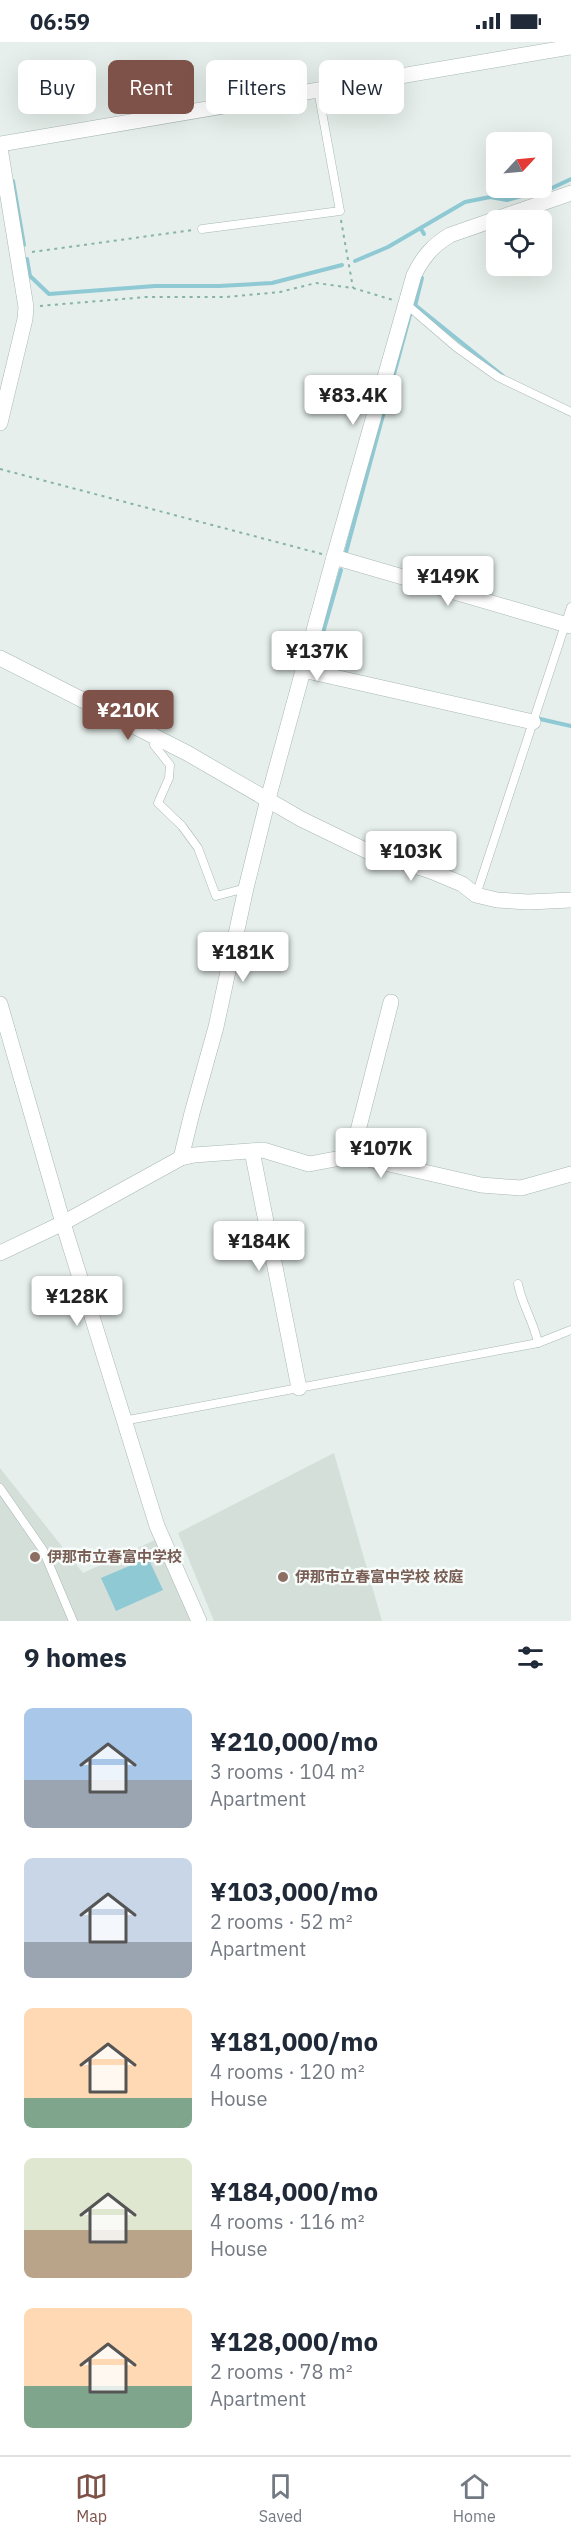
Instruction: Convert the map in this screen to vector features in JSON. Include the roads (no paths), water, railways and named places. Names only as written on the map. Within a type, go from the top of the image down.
[{"type":"street","points":[[0,423],[26,319],[26,307],[0,146],[571,48],[570,42]]},
{"type":"street","points":[[181,1158],[216,1027],[268,799],[405,303],[423,257],[436,243],[466,228],[571,194]]},
{"type":"street","points":[[334,557],[568,625]]},
{"type":"street","points":[[0,658],[155,736],[301,819],[367,851],[462,884],[476,895],[497,900],[528,902],[571,900]]},
{"type":"street","points":[[303,670],[532,722]]},
{"type":"street","points":[[351,1158],[391,1002]]},
{"type":"street","points":[[0,1004],[123,1422],[157,1526],[198,1621]]},
{"type":"street","points":[[0,1253],[63,1223],[181,1158],[194,1155],[262,1150],[309,1164],[363,1158],[481,1185],[521,1188],[571,1174]]},
{"type":"street","points":[[252,1151],[299,1388]]},
{"type":"lane","points":[[202,229],[340,211],[318,90]]},
{"type":"lane","points":[[405,303],[456,347],[498,377],[571,412]]},
{"type":"lane","points":[[476,895],[532,722],[568,625],[571,607]]},
{"type":"lane","points":[[155,736],[154,745],[170,765],[169,778],[158,803],[182,826],[198,848],[216,896],[246,888]]},
{"type":"lane","points":[[518,1284],[521,1300],[535,1325],[538,1343]]},
{"type":"lane","points":[[123,1422],[538,1343],[571,1330]]},
{"type":"lane","points":[[0,1488],[43,1550],[73,1621]]},
{"type":"water","points":[[148,1558],[163,1590],[116,1611],[101,1578]]},
{"type":"waterway","points":[[355,261],[388,247],[465,202],[490,197],[507,200],[552,188],[571,179]]},
{"type":"waterway","points":[[13,181],[24,245]]},
{"type":"waterway","points":[[421,229],[424,234]]},
{"type":"waterway","points":[[27,259],[30,276],[49,294],[155,286],[272,283],[342,265]]},
{"type":"waterway","points":[[415,306],[422,278]]},
{"type":"waterway","points":[[415,305],[503,376]]},
{"type":"waterway","points":[[345,556],[410,315]]},
{"type":"waterway","points":[[316,666],[314,664],[341,570]]},
{"type":"waterway","points":[[540,719],[571,726]]},
{"type":"place","name":"伊那市立春富中学校","points":[[35,1557]]},
{"type":"place","name":"伊那市立春富中学校 校庭","points":[[283,1577]]}]
